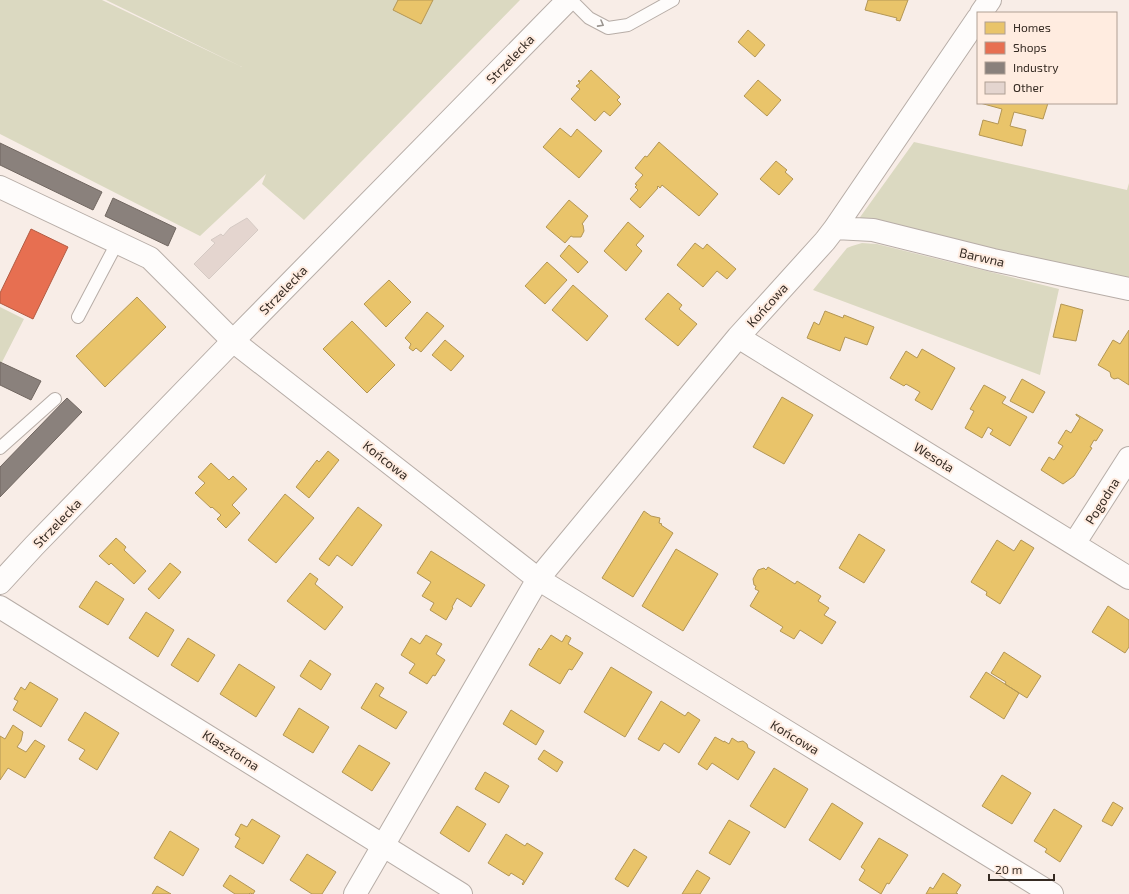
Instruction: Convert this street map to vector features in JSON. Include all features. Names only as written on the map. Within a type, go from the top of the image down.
[{"type":"street","name":"Strzelecka","points":[[0,583],[233,341],[569,0]]},
{"type":"street","points":[[982,12],[990,0]]},
{"type":"street","name":"Końcowa","points":[[538,579],[738,336],[825,241],[977,19]]},
{"type":"street","name":"Końcowa","points":[[0,187],[150,258],[233,341],[538,579],[1052,894]]},
{"type":"street","name":"Barwna","points":[[835,228],[873,230],[993,260],[1129,289]]},
{"type":"street","name":"Wesoła","points":[[738,336],[1129,578]]},
{"type":"street","name":"Pogodna","points":[[1074,544],[1129,458]]},
{"type":"street","points":[[355,894],[538,579]]},
{"type":"street","name":"Klasztorna","points":[[0,607],[461,894]]},
{"type":"lane","name":"Strzelecka","points":[[569,0],[589,18],[608,28],[628,25],[673,0]]},
{"type":"lane","points":[[78,317],[117,243]]},
{"type":"lane","points":[[0,448],[55,399]]},
{"type":"shaded area","points":[[0,0],[102,0],[242,67],[106,0],[520,0],[304,220],[262,184],[266,174],[200,236],[0,134]]},
{"type":"shaded area","points":[[914,142],[1127,190],[1129,183],[1129,279],[858,220]]},
{"type":"shaded area","points":[[862,243],[877,244],[1059,289],[1040,375],[813,290],[847,248]]},
{"type":"shaded area","points":[[0,307],[24,319],[0,366]]},
{"type":"building: Homes","points":[[398,0],[433,0],[421,24],[393,10]]},
{"type":"building: Homes","points":[[868,0],[908,0],[900,21],[896,20],[897,18],[865,10]]},
{"type":"building: Homes","points":[[748,30],[765,45],[755,57],[738,42]]},
{"type":"building: Homes","points":[[591,70],[620,97],[617,100],[621,104],[610,116],[604,111],[595,121],[571,99],[580,89],[576,86],[580,83],[578,81],[579,80],[580,82]]},
{"type":"building: Homes","points":[[758,80],[781,100],[767,116],[744,96]]},
{"type":"building: Homes","points":[[984,104],[1048,104],[1043,119],[1014,112],[1010,126],[1026,130],[1022,146],[979,135],[983,120],[998,124],[1002,109]]},
{"type":"building: Homes","points":[[560,128],[571,137],[577,129],[602,151],[579,178],[543,147]]},
{"type":"building: Homes","points":[[659,142],[718,194],[699,216],[662,185],[660,188],[658,186],[657,187],[658,188],[640,208],[630,199],[638,190],[635,187],[637,185],[635,184],[643,175],[635,168],[645,156],[647,157]]},
{"type":"building: Homes","points":[[776,161],[787,170],[785,172],[793,179],[779,195],[760,179]]},
{"type":"building: Homes","points":[[569,200],[588,216],[582,224],[584,231],[581,237],[571,236],[565,243],[546,227]]},
{"type":"building: Homes","points":[[628,222],[644,236],[636,245],[642,251],[626,271],[604,251]]},
{"type":"building: Homes","points":[[695,243],[703,249],[707,244],[736,269],[727,279],[717,271],[703,287],[677,265]]},
{"type":"building: Homes","points":[[569,245],[588,262],[578,273],[560,256]]},
{"type":"building: Homes","points":[[547,262],[567,280],[545,304],[525,286]]},
{"type":"building: Homes","points":[[389,280],[411,302],[386,327],[364,304]]},
{"type":"building: Homes","points":[[573,285],[608,316],[587,341],[552,310]]},
{"type":"building: Homes","points":[[668,293],[682,305],[679,309],[697,324],[678,346],[645,319]]},
{"type":"building: Homes","points":[[137,297],[166,327],[105,387],[76,356]]},
{"type":"building: Homes","points":[[1061,304],[1083,310],[1076,341],[1053,337]]},
{"type":"building: Homes","points":[[825,311],[843,318],[844,315],[874,327],[867,345],[845,337],[840,351],[807,338],[814,322],[819,325]]},
{"type":"building: Homes","points":[[427,312],[444,326],[421,352],[416,348],[413,351],[409,348],[411,344],[405,338]]},
{"type":"building: Homes","points":[[352,321],[395,365],[367,393],[323,349]]},
{"type":"building: Homes","points":[[1129,330],[1129,385],[1118,378],[1114,379],[1111,377],[1110,372],[1098,365],[1113,340],[1120,344]]},
{"type":"building: Homes","points":[[445,340],[464,356],[451,371],[432,355]]},
{"type":"building: Homes","points":[[922,349],[955,368],[932,410],[915,400],[920,392],[906,384],[904,386],[890,378],[906,351],[917,358]]},
{"type":"building: Homes","points":[[1022,379],[1045,392],[1033,413],[1010,401]]},
{"type":"building: Homes","points":[[984,385],[1006,397],[1002,403],[1027,417],[1010,446],[990,434],[993,430],[988,427],[982,438],[965,428],[974,411],[970,409]]},
{"type":"building: Homes","points":[[782,397],[813,415],[784,464],[753,447]]},
{"type":"building: Homes","points":[[1076,414],[1103,430],[1096,441],[1094,440],[1090,447],[1092,448],[1074,476],[1063,484],[1041,470],[1049,457],[1054,460],[1063,446],[1058,443],[1066,430],[1071,433],[1080,418]]},
{"type":"building: Homes","points":[[328,451],[339,460],[309,498],[296,487],[317,460],[319,462]]},
{"type":"building: Homes","points":[[211,463],[229,480],[233,476],[247,489],[232,505],[240,513],[226,528],[217,519],[221,515],[195,493],[205,483],[198,477]]},
{"type":"building: Homes","points":[[285,494],[314,518],[276,563],[248,540]]},
{"type":"building: Homes","points":[[358,507],[382,525],[352,566],[337,555],[329,566],[319,559]]},
{"type":"building: Homes","points":[[644,511],[651,516],[660,518],[659,523],[673,533],[633,597],[602,578]]},
{"type":"building: Homes","points":[[859,534],[885,550],[864,583],[839,568]]},
{"type":"building: Homes","points":[[116,538],[126,547],[124,550],[146,571],[134,584],[111,563],[109,565],[99,556]]},
{"type":"building: Homes","points":[[997,540],[1014,551],[1021,540],[1034,548],[1000,604],[986,595],[987,592],[971,582]]},
{"type":"building: Homes","points":[[676,549],[718,574],[683,631],[642,606]]},
{"type":"building: Homes","points":[[431,551],[485,585],[471,607],[457,598],[446,620],[430,610],[434,603],[422,596],[431,582],[417,573]]},
{"type":"building: Homes","points":[[170,563],[181,572],[159,599],[148,589]]},
{"type":"building: Homes","points":[[768,567],[795,584],[797,581],[821,596],[818,601],[829,608],[824,615],[836,622],[822,644],[800,630],[794,639],[780,631],[783,627],[750,606],[759,591],[755,589],[756,586],[754,585],[753,579],[758,570],[764,568],[766,570]]},
{"type":"building: Homes","points":[[310,573],[318,579],[315,584],[343,607],[325,630],[287,601]]},
{"type":"building: Homes","points":[[96,581],[124,599],[108,625],[79,607]]},
{"type":"building: Homes","points":[[1108,606],[1129,620],[1129,647],[1125,653],[1092,632]]},
{"type":"building: Homes","points":[[146,612],[174,630],[158,657],[129,638]]},
{"type":"building: Homes","points":[[426,635],[442,644],[436,654],[445,660],[435,676],[433,675],[427,684],[409,673],[415,664],[401,655],[411,638],[420,644]]},
{"type":"building: Homes","points":[[551,635],[562,642],[566,635],[571,638],[568,644],[583,653],[572,670],[569,669],[560,684],[529,665],[539,648],[541,650]]},
{"type":"building: Homes","points":[[188,638],[215,655],[198,682],[171,665]]},
{"type":"building: Homes","points":[[1004,652],[1041,676],[1027,698],[991,673]]},
{"type":"building: Homes","points":[[310,660],[331,674],[321,690],[300,676]]},
{"type":"building: Homes","points":[[239,664],[275,687],[256,717],[220,694]]},
{"type":"building: Homes","points":[[611,667],[652,692],[625,737],[584,712]]},
{"type":"building: Homes","points":[[986,672],[1019,693],[1004,719],[970,697]]},
{"type":"building: Homes","points":[[30,682],[58,699],[41,727],[13,710],[18,701],[14,699],[21,687],[25,690]]},
{"type":"building: Homes","points":[[376,683],[384,688],[379,696],[407,712],[396,729],[361,708]]},
{"type":"building: Homes","points":[[661,701],[685,716],[688,712],[700,720],[679,753],[664,743],[659,751],[638,739]]},
{"type":"building: Homes","points":[[299,708],[329,727],[313,753],[283,735]]},
{"type":"building: Homes","points":[[511,710],[544,731],[536,745],[503,724]]},
{"type":"building: Homes","points":[[85,712],[119,733],[97,770],[79,759],[85,750],[68,740]]},
{"type":"building: Homes","points":[[13,725],[23,732],[21,741],[17,747],[26,752],[35,740],[45,746],[25,778],[8,768],[0,780],[0,736],[5,739]]},
{"type":"building: Homes","points":[[715,737],[729,744],[732,738],[738,742],[743,741],[747,744],[748,748],[755,752],[738,780],[712,763],[707,770],[698,764]]},
{"type":"building: Homes","points":[[359,745],[390,763],[372,791],[342,772]]},
{"type":"building: Homes","points":[[544,750],[563,762],[557,772],[538,759]]},
{"type":"building: Homes","points":[[774,768],[808,789],[785,828],[750,806]]},
{"type":"building: Homes","points":[[485,772],[509,786],[499,803],[475,789]]},
{"type":"building: Homes","points":[[1002,775],[1031,793],[1012,824],[982,806]]},
{"type":"building: Homes","points":[[1113,802],[1123,808],[1112,826],[1102,821]]},
{"type":"building: Homes","points":[[832,803],[863,823],[840,860],[809,840]]},
{"type":"building: Homes","points":[[457,806],[486,824],[469,852],[440,833]]},
{"type":"building: Homes","points":[[1054,809],[1082,826],[1060,862],[1045,852],[1047,849],[1034,841]]},
{"type":"building: Homes","points":[[252,819],[280,836],[263,864],[235,847],[240,838],[235,835],[241,824],[247,827]]},
{"type":"building: Homes","points":[[729,820],[750,832],[730,865],[709,853]]},
{"type":"building: Homes","points":[[170,831],[199,849],[183,876],[154,858]]},
{"type":"building: Homes","points":[[506,834],[525,846],[527,843],[543,853],[523,885],[522,884],[524,881],[511,873],[509,876],[488,863]]},
{"type":"building: Homes","points":[[879,838],[908,855],[889,884],[887,883],[881,894],[859,880],[865,870],[861,867]]},
{"type":"building: Homes","points":[[634,849],[647,857],[628,887],[615,879]]},
{"type":"building: Homes","points":[[307,854],[336,872],[322,894],[312,894],[290,880]]},
{"type":"building: Homes","points":[[697,870],[710,878],[700,894],[682,894]]},
{"type":"building: Homes","points":[[943,873],[961,885],[956,893],[958,894],[926,894],[930,887],[933,889]]},
{"type":"building: Homes","points":[[230,875],[255,891],[253,894],[235,894],[223,886]]},
{"type":"building: Homes","points":[[157,886],[171,894],[152,894]]},
{"type":"building: Shops","points":[[31,229],[68,247],[33,319],[0,303],[0,293]]},
{"type":"building: Industry","points":[[0,143],[102,192],[93,210],[0,165]]},
{"type":"building: Industry","points":[[113,198],[176,228],[168,246],[105,216]]},
{"type":"building: Industry","points":[[0,362],[41,381],[31,400],[0,385]]},
{"type":"building: Industry","points":[[67,398],[82,412],[0,497],[0,467]]},
{"type":"building: Other","points":[[247,218],[258,230],[209,279],[194,264],[215,243],[211,240],[221,234],[223,236],[230,228]]}]
